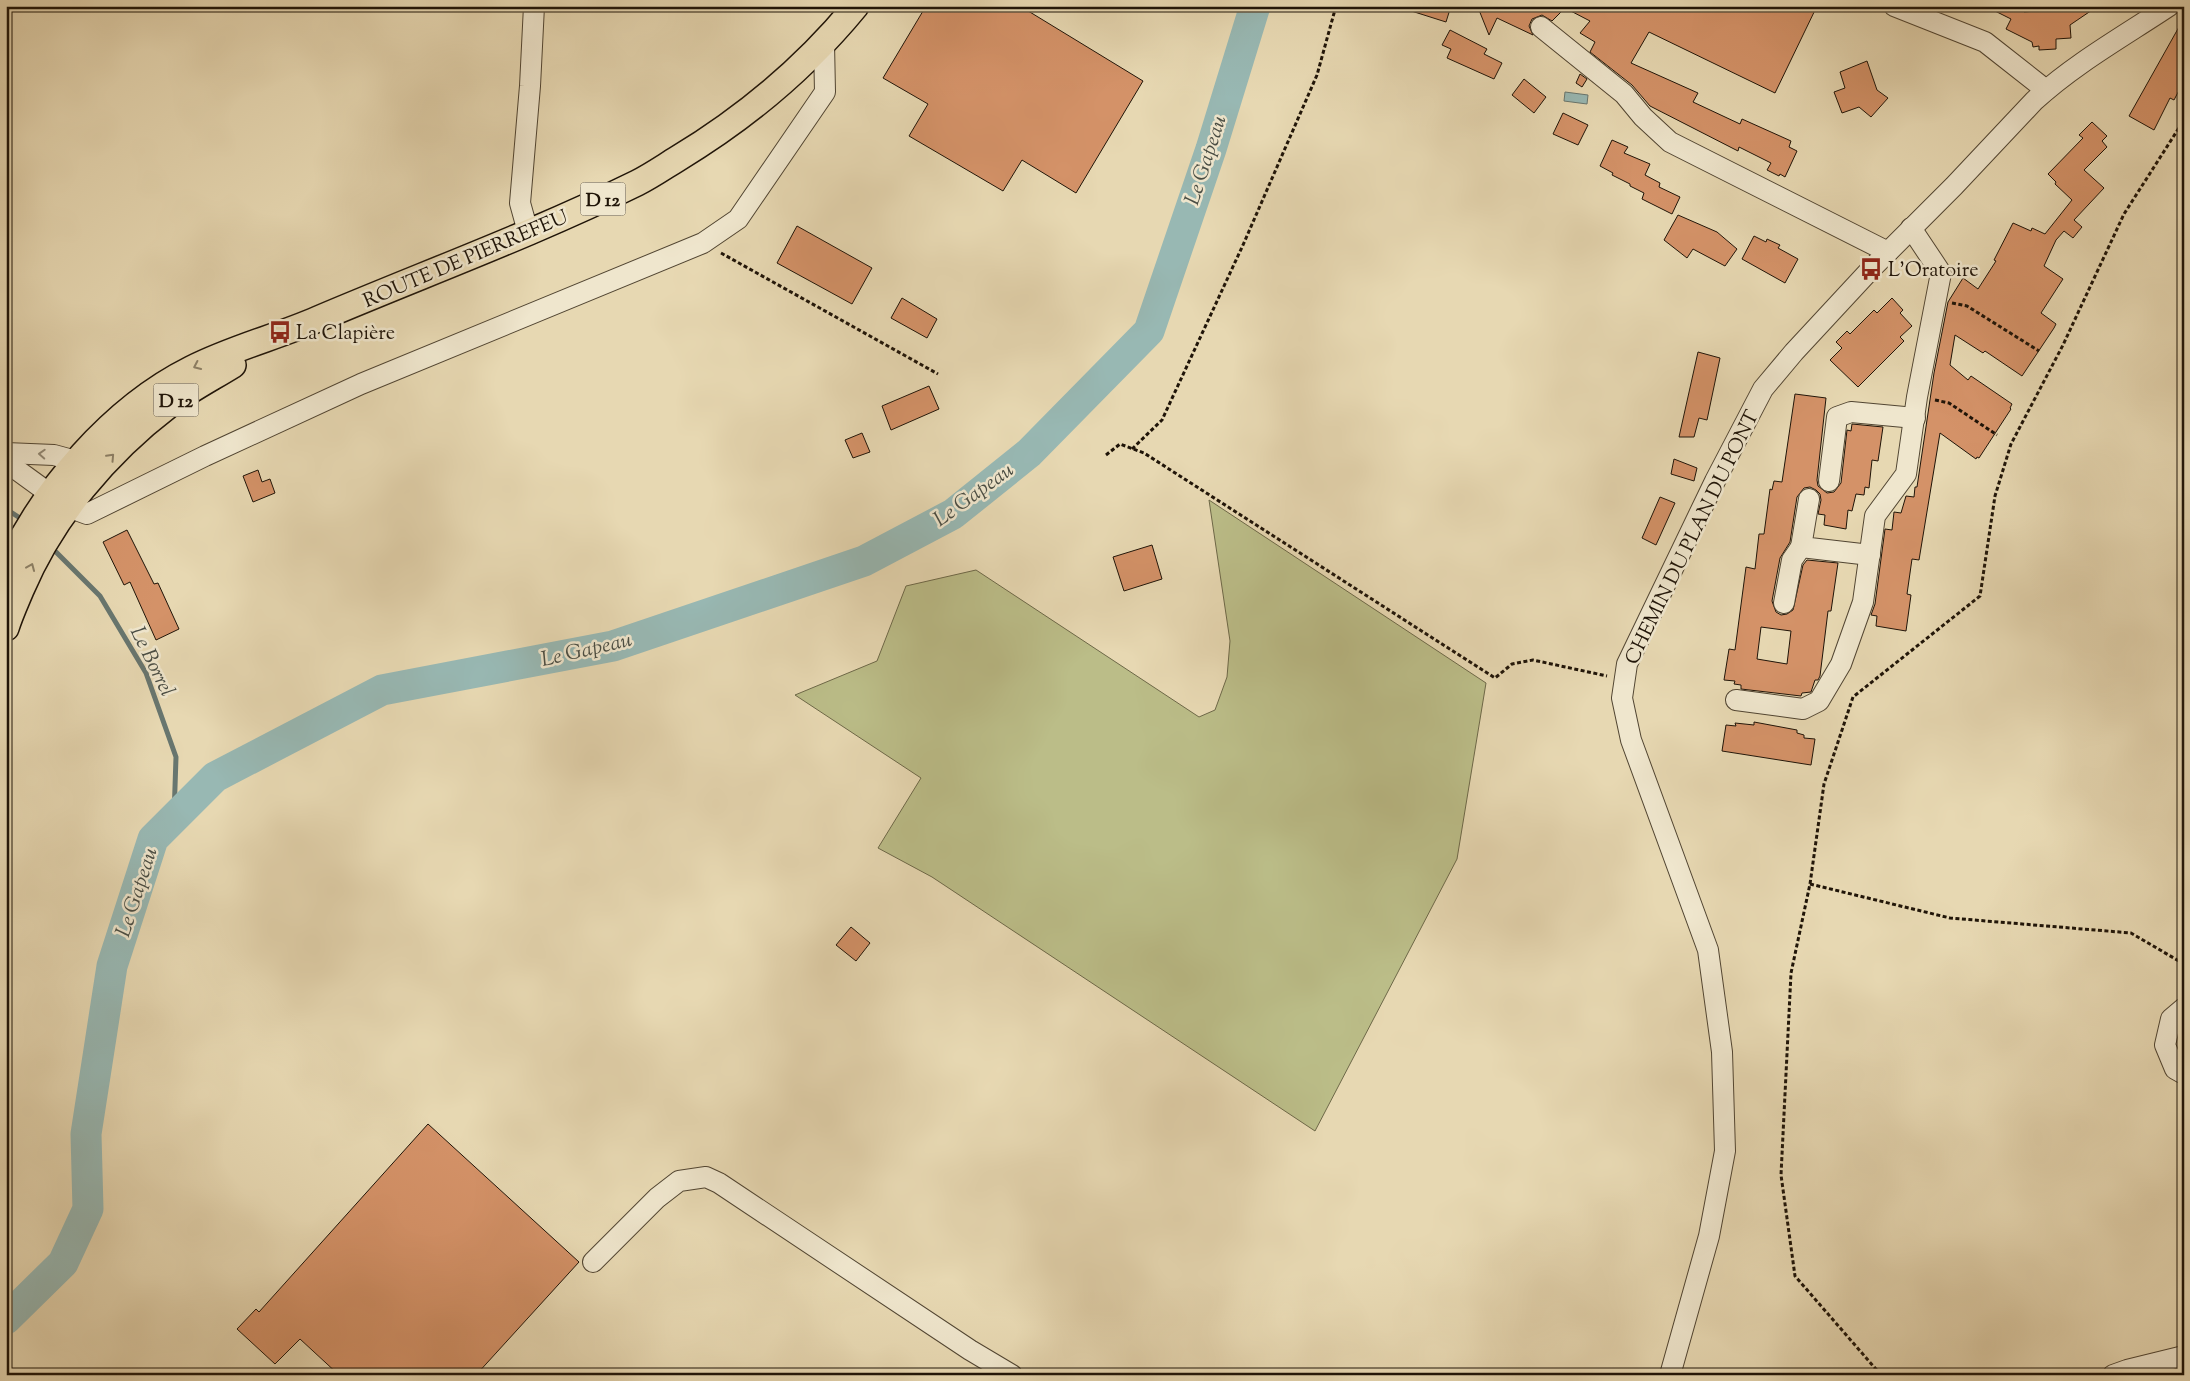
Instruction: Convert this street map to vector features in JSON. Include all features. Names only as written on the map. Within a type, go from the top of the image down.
[{"type":"main road","name":"ROUTE DE PIERREFEU","points":[[6,628],[76,461],[130,408],[157,388],[191,369],[230,352],[307,324],[528,232],[640,182],[694,149],[740,117],[824,43],[856,6]]},
{"type":"main road","name":"ROUTE DE PIERREFEU","points":[[6,570],[30,525],[60,501],[139,429],[170,404],[236,363],[307,324]]},
{"type":"street","points":[[528,232],[520,203],[530,86],[534,6]]},
{"type":"street","points":[[1894,6],[1985,42],[2046,90]]},
{"type":"street","name":"CHEMIN DU PLAN DU PONT","points":[[1670,1375],[1709,1236],[1725,1151],[1722,1052],[1708,950],[1631,740],[1622,698],[1627,664],[1714,481],[1763,389],[1794,352],[1888,252],[2046,90],[2100,51],[2170,6]]},
{"type":"street","points":[[1541,27],[1624,94],[1643,117],[1670,142],[1888,252]]},
{"type":"street","points":[[6,462],[60,501],[87,514],[205,456],[362,384],[703,243],[738,219],[825,92],[824,43]]},
{"type":"street","points":[[1736,700],[1803,709],[1819,701],[1841,664],[1863,602],[1875,516],[1906,474],[1941,274],[1911,228]]},
{"type":"street","points":[[1828,481],[1837,417],[1851,412],[1915,418]]},
{"type":"street","points":[[6,453],[54,455],[76,461]]},
{"type":"street","points":[[1784,603],[1792,560],[1802,547],[1809,499]]},
{"type":"street","points":[[1802,547],[1870,555]]},
{"type":"street","points":[[2184,1008],[2171,1019],[2165,1045],[2176,1069],[2184,1074]]},
{"type":"street","points":[[593,1262],[657,1198],[679,1182],[706,1177],[719,1183],[970,1350],[1012,1375]]},
{"type":"street","points":[[2113,1375],[2184,1356]]},
{"type":"path","points":[[1132,449],[1162,420],[1235,262],[1317,75],[1336,6]]},
{"type":"path","points":[[1882,1375],[1795,1276],[1782,1166],[1791,973],[1810,884],[1824,784],[1852,697],[1980,596],[1995,496],[2011,444],[2063,345],[2124,214],[2184,120]]},
{"type":"path","points":[[703,243],[938,374]]},
{"type":"path","points":[[1967,306],[2039,351]]},
{"type":"path","points":[[1949,403],[1997,435]]},
{"type":"path","points":[[1106,455],[1120,444],[1144,453],[1495,678],[1512,664],[1533,660],[1624,680]]},
{"type":"path","points":[[1810,884],[1950,918],[2132,933],[2184,964]]},
{"type":"green space","points":[[1209,500],[1486,683],[1457,859],[1315,1131],[932,877],[878,848],[921,778],[795,695],[877,661],[906,586],[976,570],[1199,717],[1215,710],[1227,677],[1230,641]]},
{"type":"water","points":[[1565,92],[1588,95],[1587,104],[1564,101]]},
{"type":"building","points":[[926,6],[1020,6],[1143,81],[1076,193],[1022,160],[1003,191],[909,136],[928,104],[883,78]]},
{"type":"building","points":[[1406,6],[1451,6],[1446,22],[1405,9]]},
{"type":"building","points":[[1471,6],[1817,6],[1775,93],[1649,32],[1631,63],[1698,93],[1693,102],[1740,124],[1742,119],[1791,141],[1789,147],[1797,151],[1785,177],[1767,170],[1771,163],[1739,147],[1738,151],[1650,106],[1632,85],[1590,52],[1595,42],[1580,33],[1590,21],[1565,8],[1552,21],[1542,15],[1532,19],[1529,26],[1533,35],[1497,18],[1489,35],[1479,10]]},
{"type":"building","points":[[1985,6],[2027,6],[2024,12],[2098,6],[2070,25],[2071,38],[2056,39],[2056,49],[2039,50],[2039,46],[2033,47],[2032,42],[2006,29],[2011,19]]},
{"type":"building","points":[[2184,18],[2184,81],[2174,100],[2170,98],[2154,130],[2129,116]]},
{"type":"building","points":[[1450,30],[1487,49],[1484,54],[1502,63],[1494,79],[1447,58],[1451,49],[1442,45]]},
{"type":"building","points":[[1867,61],[1877,90],[1888,98],[1871,117],[1859,107],[1842,113],[1834,92],[1845,88],[1840,72]]},
{"type":"building","points":[[1580,74],[1587,79],[1582,87],[1576,83]]},
{"type":"building","points":[[1524,79],[1546,97],[1534,113],[1512,95]]},
{"type":"building","points":[[1563,113],[1588,125],[1578,145],[1553,134]]},
{"type":"building","points":[[2092,122],[2107,136],[2102,141],[2107,147],[2084,170],[2104,188],[2074,220],[2082,227],[2073,238],[2064,231],[2056,240],[2044,266],[2063,279],[2041,313],[2056,324],[2022,376],[1985,351],[1983,353],[1955,335],[1950,365],[1968,380],[1971,376],[2012,404],[2011,409],[1979,458],[1977,457],[1976,459],[1940,433],[1919,560],[1912,559],[1907,594],[1911,595],[1906,631],[1876,626],[1877,616],[1871,615],[1875,604],[1885,529],[1892,530],[1894,512],[1901,513],[1906,496],[1914,497],[1915,487],[1917,487],[1934,373],[1948,302],[1963,278],[1978,289],[1996,261],[1994,260],[2013,223],[2031,231],[2032,228],[2045,234],[2072,200],[2055,184],[2056,182],[2048,174],[2083,138],[2079,135]]},
{"type":"building","points":[[1612,140],[1628,147],[1624,153],[1650,164],[1645,175],[1660,183],[1659,187],[1680,197],[1672,214],[1642,199],[1644,193],[1600,166]]},
{"type":"building","points":[[1678,215],[1717,232],[1737,249],[1725,266],[1693,249],[1687,258],[1664,240]]},
{"type":"building","points":[[797,226],[872,268],[852,304],[777,263]]},
{"type":"building","points":[[1754,236],[1766,242],[1767,239],[1780,245],[1778,248],[1798,259],[1785,283],[1742,259]]},
{"type":"building","points":[[902,298],[937,319],[927,338],[891,318]]},
{"type":"building","points":[[1892,298],[1903,310],[1900,313],[1912,326],[1900,337],[1904,341],[1858,387],[1830,360],[1842,348],[1836,342],[1847,331],[1850,334],[1874,310],[1877,313]]},
{"type":"building","points":[[1698,352],[1720,358],[1707,420],[1699,418],[1694,437],[1679,437]]},
{"type":"building","points":[[929,386],[939,409],[891,430],[882,406]]},
{"type":"building","points":[[1795,394],[1826,398],[1817,480],[1818,486],[1827,493],[1834,492],[1841,483],[1847,430],[1851,431],[1852,424],[1883,427],[1878,461],[1872,460],[1869,488],[1865,487],[1864,495],[1856,494],[1852,511],[1848,510],[1846,529],[1824,525],[1825,515],[1818,514],[1821,500],[1820,494],[1816,490],[1810,487],[1804,488],[1797,497],[1790,542],[1780,558],[1772,601],[1776,612],[1781,615],[1793,610],[1803,565],[1807,560],[1838,563],[1831,611],[1828,611],[1820,676],[1818,680],[1815,680],[1811,692],[1802,693],[1801,696],[1741,689],[1741,685],[1734,684],[1735,681],[1724,680],[1729,649],[1735,650],[1746,567],[1755,569],[1759,534],[1764,534],[1770,489],[1772,490],[1774,481],[1782,482]],"holes":[[[1761,627],[1791,631],[1787,664],[1757,659]]]},
{"type":"building","points":[[862,433],[870,452],[853,458],[845,440]]},
{"type":"building","points":[[1674,459],[1697,468],[1694,481],[1671,474]]},
{"type":"building","points":[[258,470],[262,482],[270,479],[275,493],[253,502],[243,476]]},
{"type":"building","points":[[1660,497],[1675,503],[1656,545],[1642,538]]},
{"type":"building","points":[[127,530],[154,584],[158,583],[179,629],[156,640],[130,582],[124,585],[103,542]]},
{"type":"building","points":[[1152,545],[1162,579],[1124,591],[1113,557]]},
{"type":"building","points":[[1754,722],[1797,730],[1797,733],[1804,735],[1804,738],[1815,739],[1811,765],[1722,751],[1726,725],[1736,726],[1735,723],[1754,725]]},
{"type":"building","points":[[851,927],[870,943],[856,961],[836,945]]},
{"type":"building","points":[[428,1124],[579,1262],[476,1375],[339,1375],[300,1339],[275,1364],[237,1329],[256,1309],[259,1312]]},
{"type":"waterway","name":"Le Gapeau","points":[[6,1319],[63,1263],[88,1209],[86,1134],[112,966],[153,839],[215,777],[382,690],[613,646],[864,561],[953,514],[1029,453],[1149,331],[1211,149],[1255,6]]},
{"type":"waterway","name":"Le Borrel","points":[[6,509],[23,520]]},
{"type":"waterway","name":"Le Borrel","points":[[51,547],[100,596],[146,673],[176,757],[174,817]]},
{"type":"place","name":"L'Oratoire","points":[[1871,269]]},
{"type":"place","name":"La Clapière","points":[[280,332]]}]
